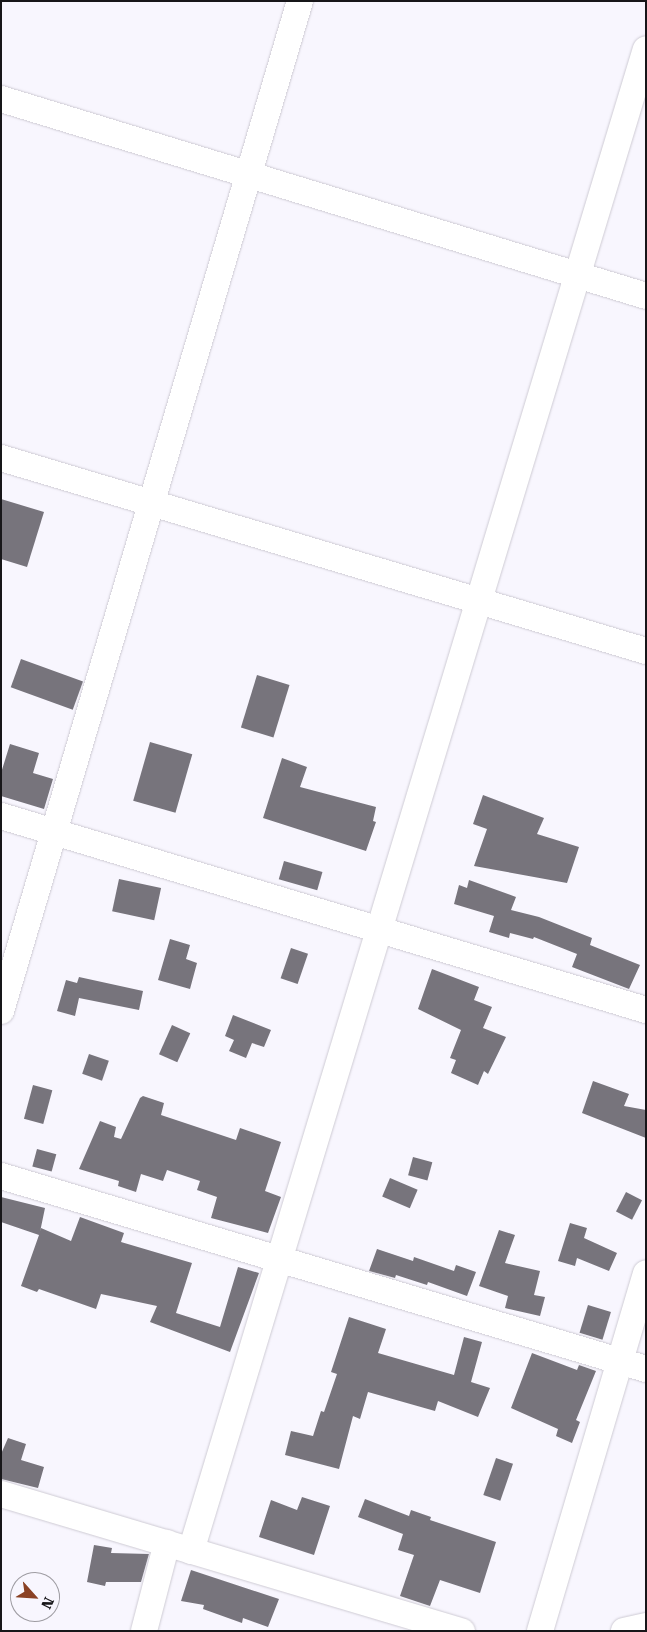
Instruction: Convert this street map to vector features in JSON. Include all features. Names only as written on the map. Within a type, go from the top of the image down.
[{"type":"street","points":[[1,1011],[300,1]]},
{"type":"street","points":[[144,1631],[179,1547],[280,1259],[646,49]]},
{"type":"street","points":[[1,100],[646,296]]},
{"type":"street","points":[[1,458],[646,651]]},
{"type":"street","points":[[1,816],[646,1010]]},
{"type":"street","points":[[1,1176],[646,1369]]},
{"type":"street","points":[[540,1631],[646,1273]]},
{"type":"street","points":[[1,1494],[462,1631]]},
{"type":"street","points":[[624,1631],[646,1626]]},
{"type":"building","points":[[1,499],[44,512],[27,567],[1,559]]},
{"type":"building","points":[[21,659],[83,682],[73,710],[11,687]]},
{"type":"building","points":[[257,675],[290,685],[273,738],[241,728]]},
{"type":"building","points":[[150,742],[192,754],[175,813],[133,801]]},
{"type":"building","points":[[10,744],[39,753],[33,773],[53,779],[44,809],[1,796],[1,773]]},
{"type":"building","points":[[282,758],[307,767],[300,787],[376,807],[373,821],[376,822],[366,851],[263,818]]},
{"type":"building","points":[[483,795],[544,818],[537,834],[579,847],[567,883],[474,866],[487,829],[473,824]]},
{"type":"building","points":[[284,861],[322,872],[317,890],[279,879]]},
{"type":"building","points":[[119,879],[161,888],[154,920],[112,911]]},
{"type":"building","points":[[469,880],[516,897],[511,910],[539,917],[592,938],[590,945],[640,965],[629,989],[572,967],[577,954],[534,937],[533,939],[510,933],[509,938],[489,932],[494,916],[454,904],[459,885],[467,888]]},
{"type":"building","points":[[170,939],[190,945],[186,959],[197,963],[190,989],[158,980]]},
{"type":"building","points":[[291,948],[308,954],[298,984],[281,978]]},
{"type":"building","points":[[432,969],[479,987],[474,1000],[492,1007],[483,1028],[506,1037],[488,1074],[484,1071],[478,1085],[451,1073],[456,1060],[450,1058],[461,1030],[418,1009]]},
{"type":"building","points":[[79,977],[143,991],[139,1010],[79,998],[75,1016],[57,1011],[66,980],[77,983]]},
{"type":"building","points":[[233,1015],[271,1030],[264,1047],[252,1043],[246,1058],[229,1051],[234,1040],[225,1036]]},
{"type":"building","points":[[172,1025],[190,1033],[177,1062],[159,1054]]},
{"type":"building","points":[[89,1054],[109,1061],[102,1081],[82,1074]]},
{"type":"building","points":[[593,1081],[629,1094],[624,1106],[646,1110],[646,1138],[582,1113]]},
{"type":"building","points":[[33,1085],[52,1090],[43,1124],[24,1119]]},
{"type":"building","points":[[143,1096],[164,1103],[161,1115],[236,1140],[240,1128],[281,1142],[265,1191],[281,1197],[268,1233],[211,1218],[217,1197],[197,1190],[200,1181],[167,1170],[163,1181],[141,1174],[136,1192],[118,1186],[119,1181],[79,1169],[100,1121],[116,1127],[114,1137],[121,1139],[140,1098]]},
{"type":"building","points":[[37,1149],[56,1154],[52,1172],[32,1166]]},
{"type":"building","points":[[413,1157],[432,1162],[427,1181],[408,1175]]},
{"type":"building","points":[[390,1178],[418,1190],[410,1208],[382,1196]]},
{"type":"building","points":[[626,1192],[642,1200],[632,1220],[616,1212]]},
{"type":"building","points":[[1,1197],[45,1208],[40,1232],[41,1228],[71,1241],[80,1217],[124,1233],[121,1242],[192,1263],[176,1313],[220,1327],[238,1267],[259,1273],[230,1352],[150,1322],[157,1306],[101,1294],[96,1309],[39,1289],[37,1292],[21,1286],[39,1235],[1,1222]]},
{"type":"building","points":[[570,1223],[587,1228],[584,1238],[617,1253],[609,1271],[577,1258],[575,1266],[558,1261]]},
{"type":"building","points":[[499,1230],[515,1235],[505,1263],[540,1271],[534,1295],[545,1297],[540,1316],[505,1308],[508,1296],[479,1286]]},
{"type":"building","points":[[377,1249],[413,1261],[414,1257],[454,1271],[456,1265],[476,1272],[467,1296],[428,1282],[427,1285],[396,1275],[395,1278],[369,1271]]},
{"type":"building","points":[[588,1305],[611,1312],[602,1340],[580,1333]]},
{"type":"building","points":[[349,1317],[386,1329],[378,1353],[454,1375],[464,1337],[482,1342],[471,1382],[490,1388],[478,1417],[438,1401],[435,1411],[368,1392],[360,1419],[353,1416],[339,1469],[285,1455],[291,1431],[313,1436],[321,1411],[324,1412],[337,1374],[331,1372]]},
{"type":"building","points":[[532,1353],[577,1370],[579,1365],[596,1371],[576,1420],[580,1422],[572,1443],[556,1436],[558,1429],[511,1408]]},
{"type":"building","points":[[8,1438],[26,1444],[21,1460],[44,1467],[38,1488],[1,1479],[1,1454]]},
{"type":"building","points":[[496,1458],[513,1464],[500,1501],[483,1495]]},
{"type":"building","points":[[302,1497],[330,1506],[314,1555],[259,1537],[271,1500],[297,1510]]},
{"type":"building","points":[[365,1499],[409,1516],[411,1510],[431,1517],[430,1520],[496,1542],[480,1593],[440,1580],[430,1606],[400,1596],[414,1555],[398,1550],[403,1534],[358,1517]]},
{"type":"building","points":[[94,1545],[112,1548],[111,1553],[149,1554],[141,1582],[106,1582],[105,1586],[87,1582]]},
{"type":"building","points":[[191,1570],[279,1599],[268,1627],[243,1618],[242,1623],[203,1609],[204,1605],[181,1601]]}]
